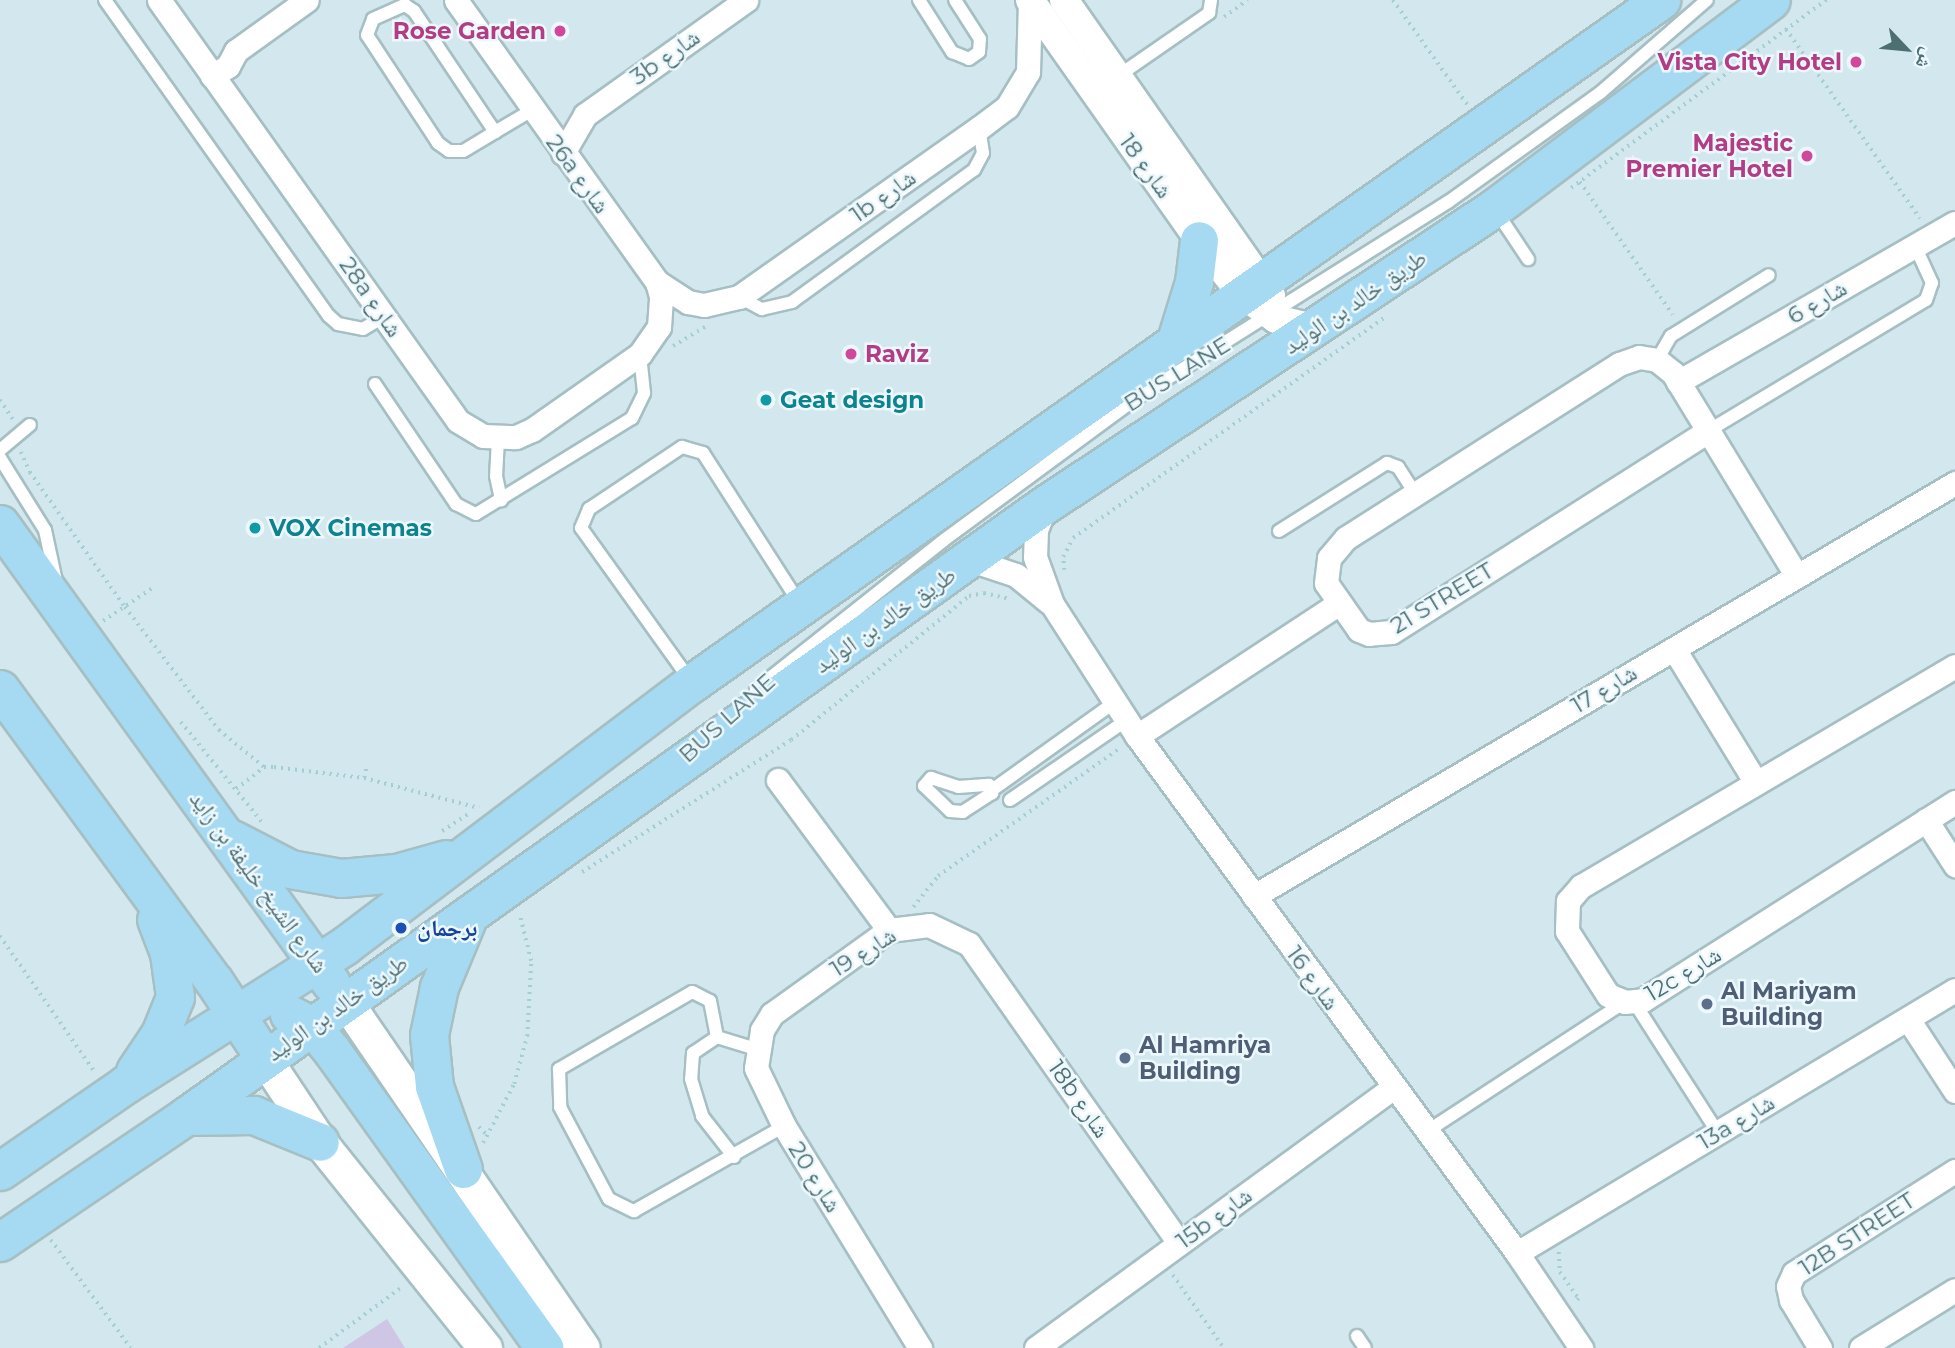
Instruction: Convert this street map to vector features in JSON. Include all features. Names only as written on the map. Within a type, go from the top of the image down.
[{"type":"main road","name":"طريق خالد بن الوليد","points":[[0,1171],[118,1089],[317,963],[468,853],[492,809],[692,683],[802,607],[1177,337],[1253,287],[1661,0]]},
{"type":"main road","name":"طريق خالد بن الوليد","points":[[0,1242],[186,1116],[971,560],[1046,504],[1317,329],[1779,14]]},
{"type":"main road","points":[[1177,337],[1194,282],[1199,240]]},
{"type":"main road","name":"شارع الشيخ خليفة بن زايد","points":[[0,524],[346,1002],[583,1348]]},
{"type":"main road","points":[[0,688],[236,1013],[320,1142],[485,1348]]},
{"type":"main road","points":[[228,838],[290,869],[341,878],[396,873],[468,853]]},
{"type":"main road","points":[[118,1089],[160,1034],[175,998],[169,953],[143,882]]},
{"type":"main road","points":[[463,1170],[434,1086],[429,1034],[439,987],[469,915]]},
{"type":"main road","points":[[236,1013],[277,1010],[311,1026],[544,1348]]},
{"type":"main road","points":[[186,1116],[254,1115],[320,1142]]},
{"type":"street","name":"28a شارع","points":[[159,0],[458,421],[483,436],[498,439]]},
{"type":"street","points":[[207,69],[219,53],[236,51],[307,0]]},
{"type":"street","name":"26a شارع","points":[[456,0],[657,282]]},
{"type":"street","name":"3b شارع","points":[[563,153],[585,115],[746,0]]},
{"type":"street","name":"شارع 18","points":[[1030,0],[1199,240],[1253,287]]},
{"type":"street","name":"1b شارع","points":[[730,301],[1007,107],[1028,72],[1030,0]]},
{"type":"street","name":"شارع 18","points":[[1064,0],[1274,317]]},
{"type":"street","points":[[535,114],[585,115]]},
{"type":"street","name":"شارع 6","points":[[1678,382],[1955,223]]},
{"type":"street","points":[[657,282],[688,302],[730,301]]},
{"type":"street","points":[[498,439],[532,430],[646,347],[662,312],[657,282]]},
{"type":"street","points":[[1268,360],[1274,317],[1317,329]]},
{"type":"street","name":"21 STREET","points":[[1657,360],[1639,356],[1619,363],[1336,547],[1326,570],[1326,583],[1338,604],[1359,630],[1369,634],[1391,632],[1708,431]]},
{"type":"street","points":[[1657,360],[1678,382],[1797,576]]},
{"type":"street","name":"شارع 17","points":[[1254,896],[1955,483]]},
{"type":"street","name":"شارع 16","points":[[1046,504],[1035,544],[1038,571],[1048,598],[1126,719],[1393,1088],[1517,1253],[1581,1348]]},
{"type":"street","name":"شارع 16","points":[[971,560],[1016,575],[1048,598]]},
{"type":"street","points":[[1126,719],[1338,604]]},
{"type":"street","points":[[1674,649],[1756,783]]},
{"type":"street","name":"12c شارع","points":[[1955,666],[1581,886],[1568,901],[1567,931],[1602,989],[1629,1002],[1651,996],[1955,802]]},
{"type":"street","points":[[778,780],[895,928]]},
{"type":"street","points":[[1926,820],[1955,865]]},
{"type":"street","name":"شارع 19","points":[[756,1049],[762,1030],[787,1002],[895,928],[944,929],[978,955]]},
{"type":"street","name":"18b شارع","points":[[978,955],[1179,1243]]},
{"type":"street","name":"13a شارع","points":[[1517,1253],[1955,990]]},
{"type":"street","points":[[1908,1019],[1955,1091]]},
{"type":"street","name":"شارع 20","points":[[756,1049],[762,1086],[920,1348]]},
{"type":"street","name":"15b شارع","points":[[1036,1348],[1393,1088]]},
{"type":"street","name":"12B STREET","points":[[1820,1348],[1791,1300],[1788,1286],[1794,1273],[1955,1171]]},
{"type":"street","points":[[1861,1348],[1955,1290]]},
{"type":"lane","points":[[105,0],[329,316],[338,324],[363,329],[385,316]]},
{"type":"lane","points":[[919,0],[952,52],[969,59],[979,52],[980,39],[955,0]]},
{"type":"lane","points":[[1115,78],[1209,13],[1211,0]]},
{"type":"lane","name":"BUS LANE","points":[[666,774],[740,703],[944,540],[1135,399],[1274,317],[1448,202],[1601,92],[1707,0]]},
{"type":"lane","points":[[495,132],[414,11],[400,5],[373,19],[367,29],[370,40],[443,148],[463,151],[495,132],[535,114]]},
{"type":"lane","points":[[730,301],[762,309],[792,302],[974,170],[983,153],[979,128]]},
{"type":"lane","points":[[1494,208],[1528,259]]},
{"type":"lane","points":[[1708,431],[1926,300],[1931,276],[1924,241]]},
{"type":"lane","points":[[1657,360],[1664,343],[1682,329],[1769,275]]},
{"type":"lane","points":[[375,384],[460,509],[476,513],[502,500],[632,418],[644,393],[646,347]]},
{"type":"lane","points":[[980,479],[1135,399]]},
{"type":"lane","points":[[0,450],[26,428]]},
{"type":"lane","points":[[498,439],[496,476],[502,500]]},
{"type":"lane","points":[[692,683],[581,528],[589,509],[682,447],[703,453],[802,607]]},
{"type":"lane","points":[[0,458],[45,530],[56,568],[58,607]]},
{"type":"lane","points":[[1279,531],[1387,463],[1398,467],[1415,494]]},
{"type":"lane","points":[[992,790],[989,785],[958,787],[931,778],[924,783],[944,808],[956,813],[969,809],[992,790],[1126,719]]},
{"type":"lane","points":[[1010,800],[1126,719]]},
{"type":"lane","points":[[717,1037],[710,1001],[699,992],[685,994],[559,1069],[558,1094],[570,1131],[609,1199],[624,1210],[644,1209],[784,1126]]},
{"type":"lane","points":[[1426,1132],[1629,1002],[1718,1133]]},
{"type":"lane","points":[[717,1037],[756,1049]]},
{"type":"lane","points":[[717,1037],[693,1053],[691,1079],[696,1104],[734,1157]]},
{"type":"lane","points":[[1357,1336],[1366,1348]]},
{"type":"path","points":[[1393,0],[1483,126]]},
{"type":"path","points":[[1560,195],[1580,182],[1779,14],[1826,0]]},
{"type":"path","points":[[1779,14],[1924,241]]},
{"type":"path","points":[[1580,182],[1682,329]]},
{"type":"path","points":[[646,347],[671,348],[722,316],[730,301]]},
{"type":"path","points":[[578,874],[791,740],[969,596],[999,595],[1025,610],[1048,598],[1067,579],[1063,557],[1073,538],[1396,309]]},
{"type":"path","points":[[0,400],[26,428],[30,443],[21,456],[125,607],[219,730],[264,767],[364,778],[492,809]]},
{"type":"path","points":[[109,634],[101,623],[151,589]]},
{"type":"path","points":[[177,718],[267,828]]},
{"type":"path","points":[[895,928],[938,876],[1126,719]]},
{"type":"path","points":[[364,778],[367,764]]},
{"type":"path","points":[[235,789],[264,767]]},
{"type":"path","points":[[434,837],[492,809]]},
{"type":"path","points":[[511,917],[531,904]]},
{"type":"path","points":[[463,1170],[488,1136],[514,1084],[527,1036],[531,961],[519,911]]},
{"type":"path","points":[[0,936],[118,1089]]},
{"type":"path","points":[[472,1118],[488,1136]]},
{"type":"path","points":[[36,1218],[131,1348]]},
{"type":"path","points":[[1558,1315],[1579,1299],[1560,1272],[1563,1243]]},
{"type":"path","points":[[1160,1257],[1224,1348]]},
{"type":"path","points":[[319,1348],[424,1270]]},
{"type":"shaded area","points":[[0,0],[1955,0],[1955,1348],[0,1348]]},
{"type":"shaded area","points":[[387,1319],[405,1348],[343,1348]]},
{"type":"place","name":"Rose Garden","points":[[560,31]]},
{"type":"place","name":"Vista City Hotel","points":[[1856,62]]},
{"type":"place","name":"Majestic Premier Hotel","points":[[1807,156]]},
{"type":"place","name":"Raviz","points":[[851,354]]},
{"type":"place","name":"Geat design","points":[[766,400]]},
{"type":"place","name":"VOX Cinemas","points":[[255,528]]},
{"type":"place","name":"برجمان","points":[[401,928]]},
{"type":"place","name":"Al Mariyam Building","points":[[1707,1004]]},
{"type":"place","name":"Al Hamriya Building","points":[[1125,1058]]}]
